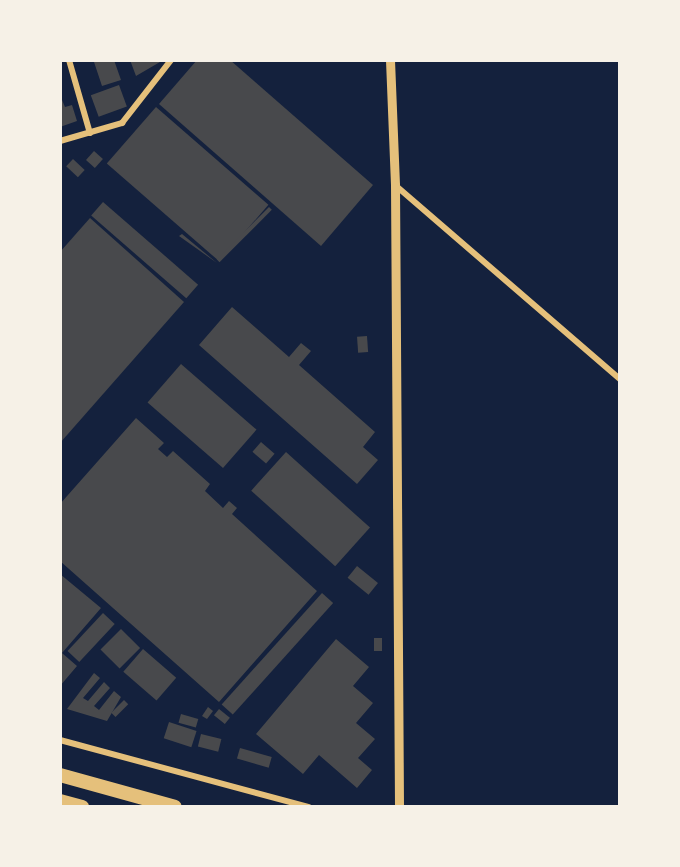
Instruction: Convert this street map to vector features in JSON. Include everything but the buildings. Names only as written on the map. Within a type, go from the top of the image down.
[{"type":"highway","points":[[60,776],[175,807]]},
{"type":"highway","points":[[60,801],[81,807]]},
{"type":"street","points":[[69,60],[90,133]]},
{"type":"street","points":[[60,141],[122,123],[171,60]]},
{"type":"street","points":[[390,60],[395,185],[399,807]]},
{"type":"street","points":[[395,185],[620,379]]},
{"type":"street","points":[[60,740],[309,807]]}]
